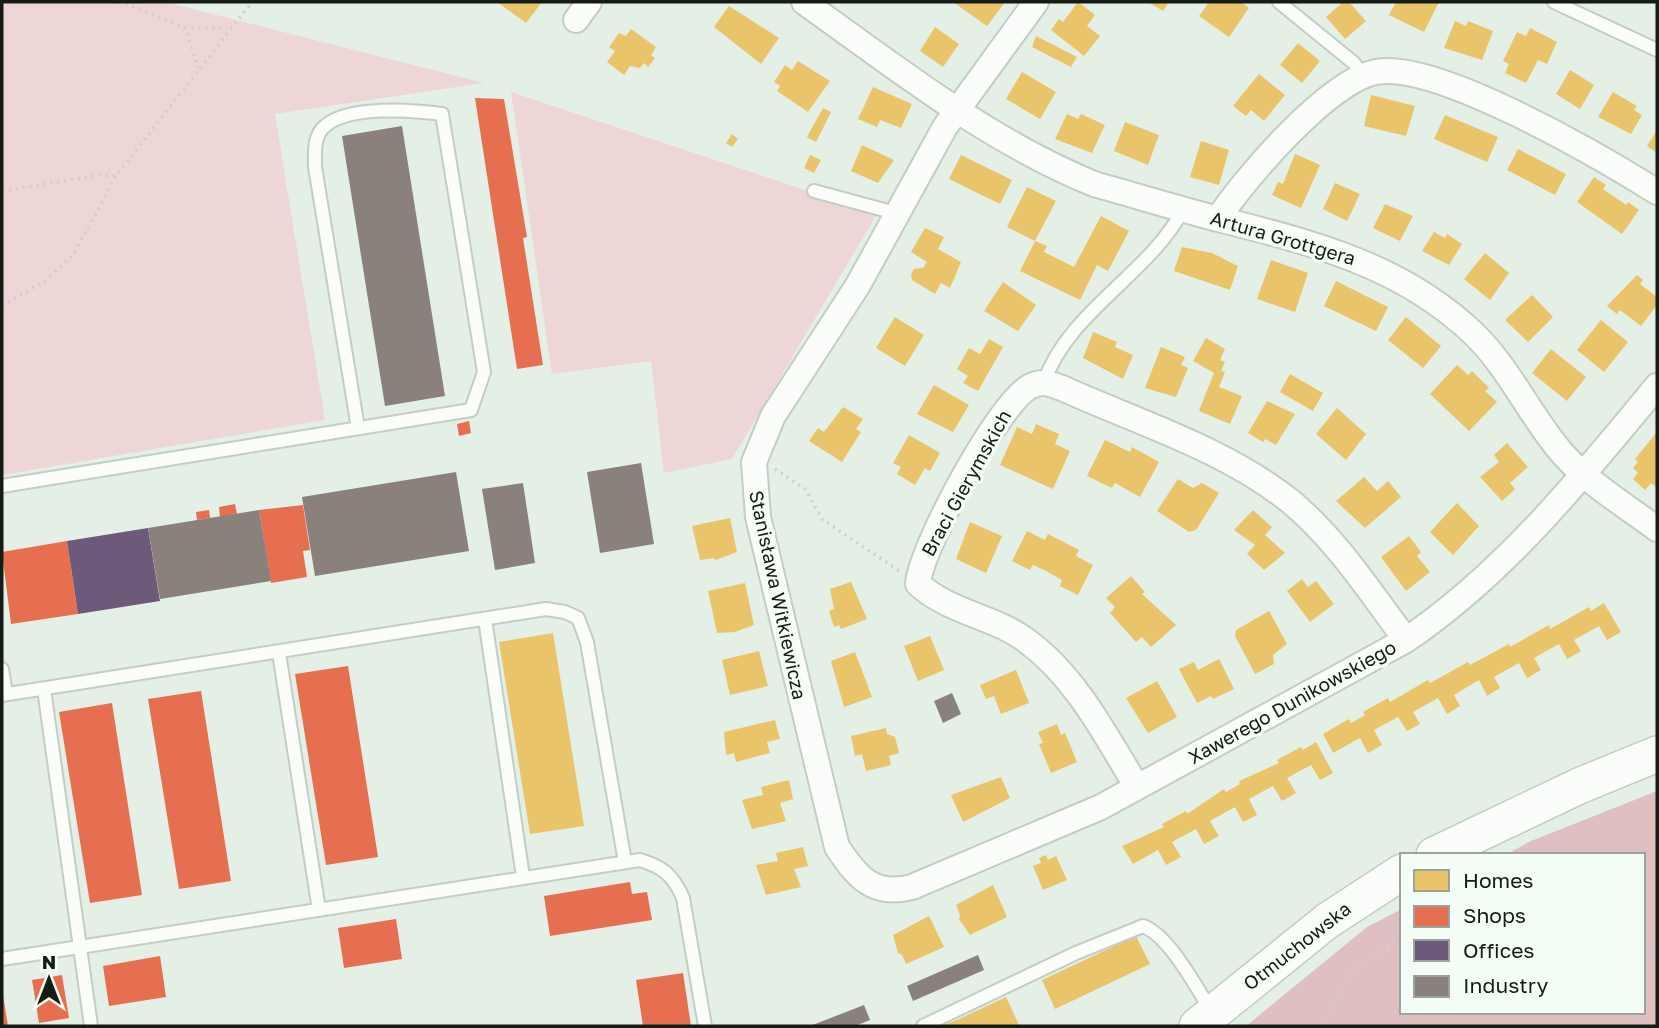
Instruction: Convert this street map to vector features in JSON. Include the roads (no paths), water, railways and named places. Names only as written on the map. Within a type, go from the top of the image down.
[{"type":"main road","points":[[1438,853],[1579,786],[1657,754]]},
{"type":"main road","name":"Otmuchowska","points":[[1205,1020],[1327,921],[1400,873]]},
{"type":"street","points":[[804,2],[956,111]]},
{"type":"street","name":"Stanisława Witkiewicza","points":[[854,873],[836,847],[758,517],[754,462],[774,416],[852,296],[956,111],[1036,2]]},
{"type":"street","points":[[1218,219],[1232,197],[1316,109],[1363,76],[1396,71],[1466,92],[1595,153],[1657,192]]},
{"type":"street","name":"Artura Grottgera","points":[[956,111],[1007,143],[1094,184],[1350,256],[1408,283],[1436,301],[1475,335],[1502,365],[1562,453],[1583,473],[1657,529]]},
{"type":"street","points":[[1044,382],[1212,452],[1269,486],[1291,502],[1329,540],[1406,640]]},
{"type":"street","name":"Braci Gierymskich","points":[[1044,382],[1018,394],[999,418],[927,550],[919,570],[918,584],[942,602],[1015,634],[1035,647],[1078,692],[1137,787]]},
{"type":"street","name":"Xawerego Dunikowskiego","points":[[854,873],[876,888],[894,892],[912,887],[1101,807],[1406,640],[1448,612],[1466,595],[1583,473],[1657,386]]},
{"type":"lane","points":[[1279,2],[1354,63],[1363,76]]},
{"type":"lane","points":[[1554,2],[1657,50]]},
{"type":"lane","points":[[2,486],[471,410],[484,372],[442,114],[406,108],[343,117],[324,126],[315,143],[314,167],[358,428]]},
{"type":"lane","points":[[814,191],[900,214]]},
{"type":"lane","points":[[1044,382],[1050,365],[1063,346],[1154,253],[1183,210]]},
{"type":"lane","points":[[2,669],[4,694],[546,610],[565,612],[578,618],[587,642],[625,862]]},
{"type":"lane","points":[[485,619],[523,877]]},
{"type":"lane","points":[[279,653],[320,910]]},
{"type":"lane","points":[[44,688],[91,1026]]},
{"type":"lane","points":[[2,960],[639,860],[660,866],[674,879],[683,898],[705,1026]]},
{"type":"lane","points":[[923,1026],[1076,953],[1143,926],[1154,930],[1167,945],[1205,1020]]}]
